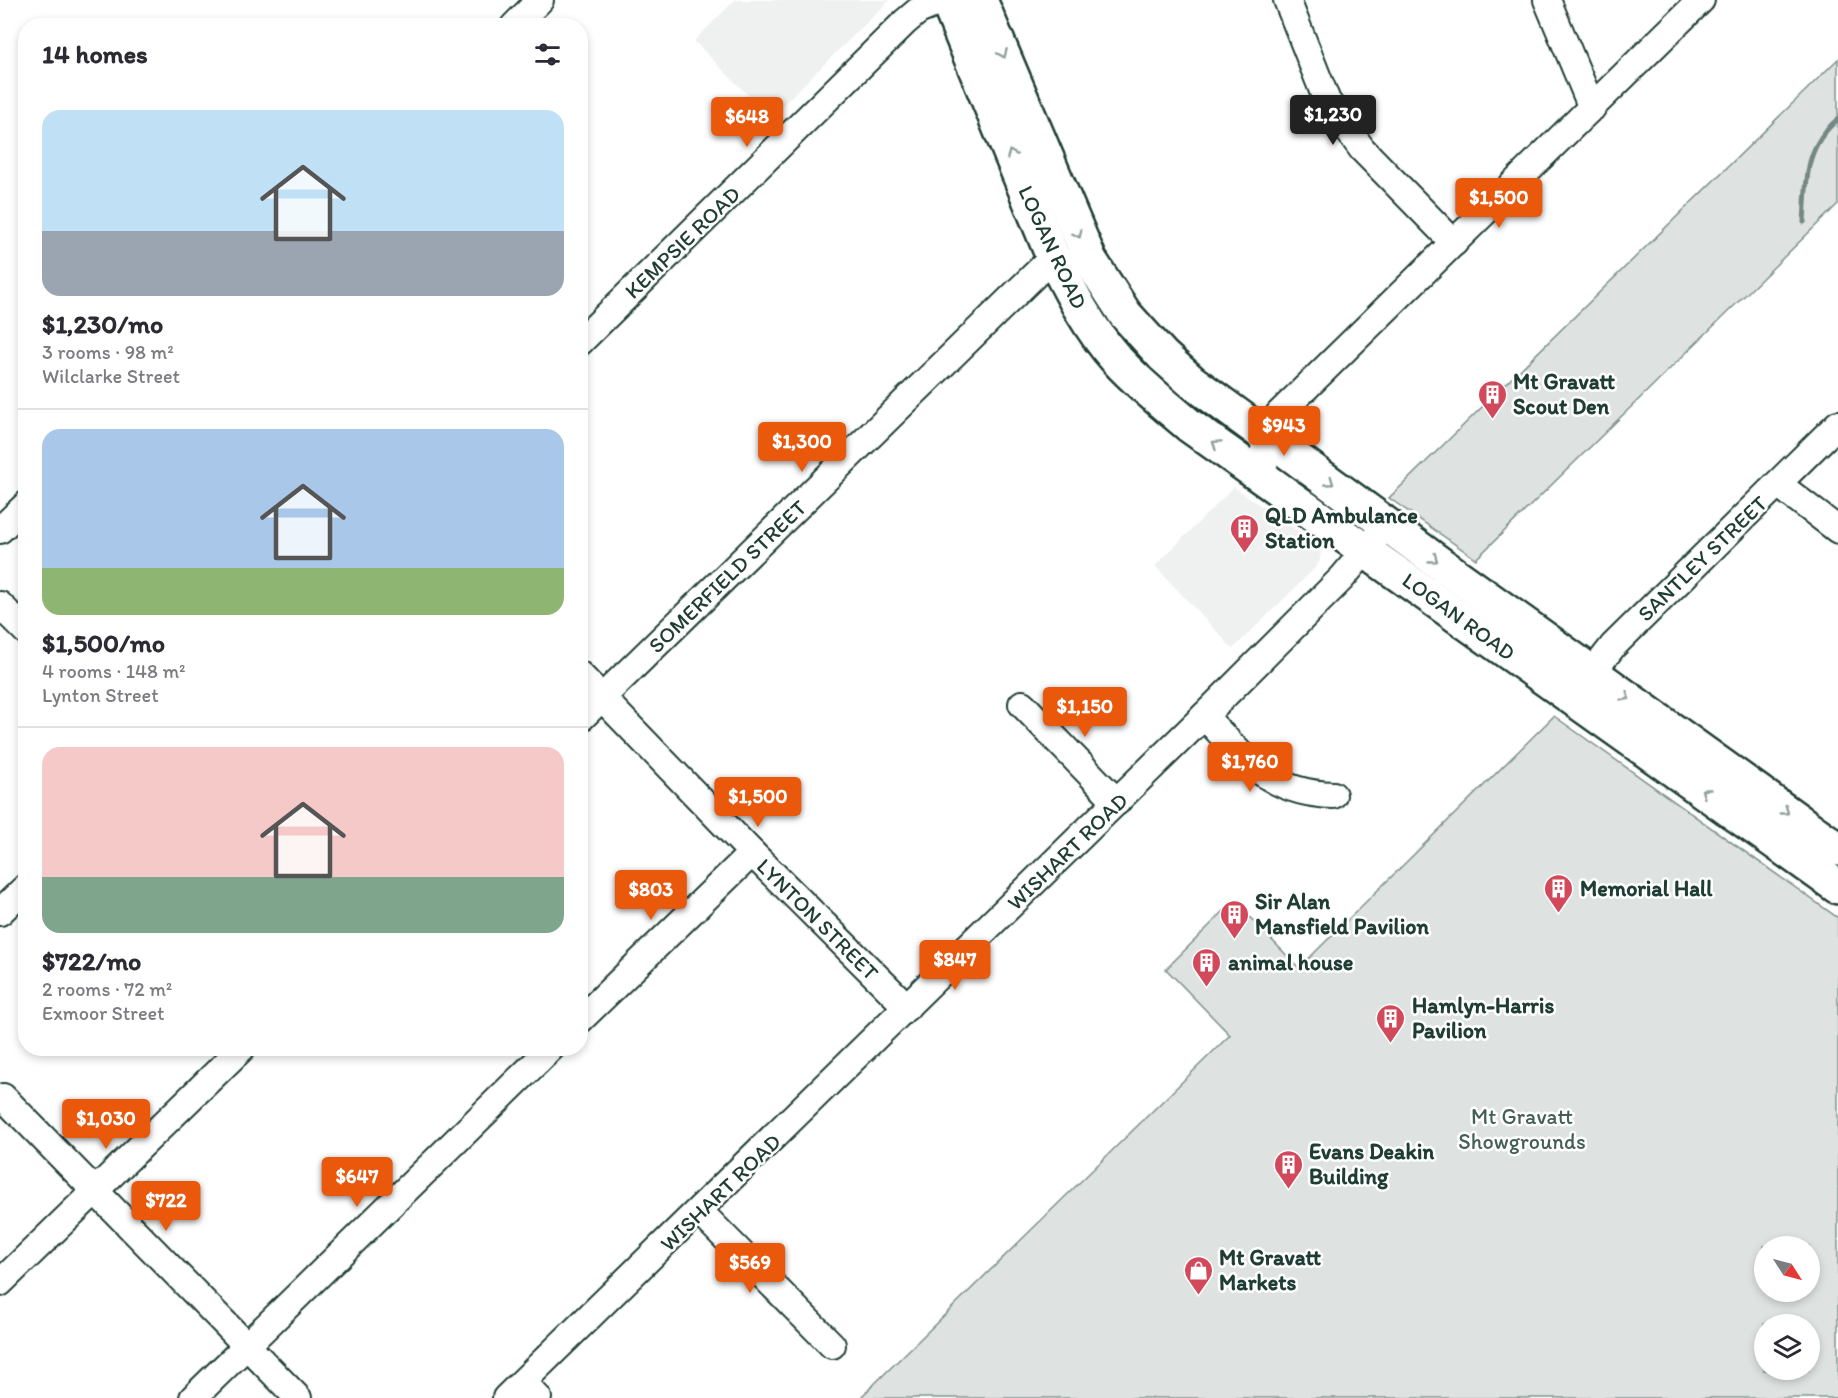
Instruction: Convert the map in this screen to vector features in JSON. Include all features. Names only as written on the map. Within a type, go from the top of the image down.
[{"type":"main road","name":"LOGAN ROAD","points":[[946,0],[1053,257],[1085,316],[1116,359],[1141,385],[1190,426],[1366,549],[1838,849]]},
{"type":"main road","name":"LOGAN ROAD","points":[[980,0],[1076,230],[1125,314],[1163,356],[1191,381],[1387,524],[1582,685],[1838,887]]},
{"type":"street","points":[[522,18],[540,0]]},
{"type":"street","name":"KEMPSIE ROAD","points":[[588,334],[905,22],[918,11],[946,0]]},
{"type":"street","points":[[1287,0],[1327,101],[1362,148],[1454,243]]},
{"type":"street","points":[[1546,0],[1592,108]]},
{"type":"street","points":[[1264,477],[1262,457],[1266,434],[1280,414],[1701,0]]},
{"type":"street","name":"SOMERFIELD STREET","points":[[588,711],[1053,257]]},
{"type":"street","name":"SANTLEY STREET","points":[[1582,685],[1613,646],[1838,424]]},
{"type":"street","points":[[1778,484],[1838,530]]},
{"type":"street","points":[[0,530],[18,513]]},
{"type":"street","name":"WISHART ROAD","points":[[522,1393],[700,1212],[1323,598],[1387,524]]},
{"type":"street","points":[[0,605],[18,623]]},
{"type":"street","name":"LYNTON STREET","points":[[588,683],[752,853],[907,1008]]},
{"type":"street","points":[[1022,704],[1117,802]]},
{"type":"street","points":[[1204,716],[1262,775],[1307,794],[1333,795]]},
{"type":"street","points":[[588,1012],[752,853]]},
{"type":"street","points":[[0,912],[18,895]]},
{"type":"street","points":[[0,1283],[234,1056]]},
{"type":"street","points":[[193,1398],[543,1056]]},
{"type":"street","points":[[3,1097],[298,1398]]},
{"type":"street","points":[[700,1212],[832,1345]]},
{"type":"shaded area","points":[[735,0],[890,0],[770,117],[694,41]]},
{"type":"shaded area","points":[[1234,487],[1321,550],[1320,560],[1315,568],[1233,649],[1155,566]]},
{"type":"green space","points":[[1838,59],[1838,204],[1476,559],[1389,498]]},
{"type":"green space","name":"Mt Gravatt Showgrounds","points":[[1554,716],[1838,918],[1838,1398],[860,1398],[1230,1035],[1166,969],[1234,901],[1299,968]]},
{"type":"waterway","points":[[1804,222],[1809,166],[1818,142],[1838,119]]},
{"type":"place","name":"Mt Gravatt Scout Den","points":[[1492,420]]},
{"type":"place","name":"QLD Ambulance Station","points":[[1244,554]]},
{"type":"place","name":"Memorial Hall","points":[[1559,914]]},
{"type":"place","name":"Sir Alan Mansfield Pavilion","points":[[1234,940]]},
{"type":"place","name":"animal house","points":[[1207,988]]},
{"type":"place","name":"Hamlyn-Harris Pavilion","points":[[1391,1044]]},
{"type":"place","name":"Evans Deakin Building","points":[[1288,1190]]},
{"type":"place","name":"Mt Gravatt Markets","points":[[1198,1296]]}]
